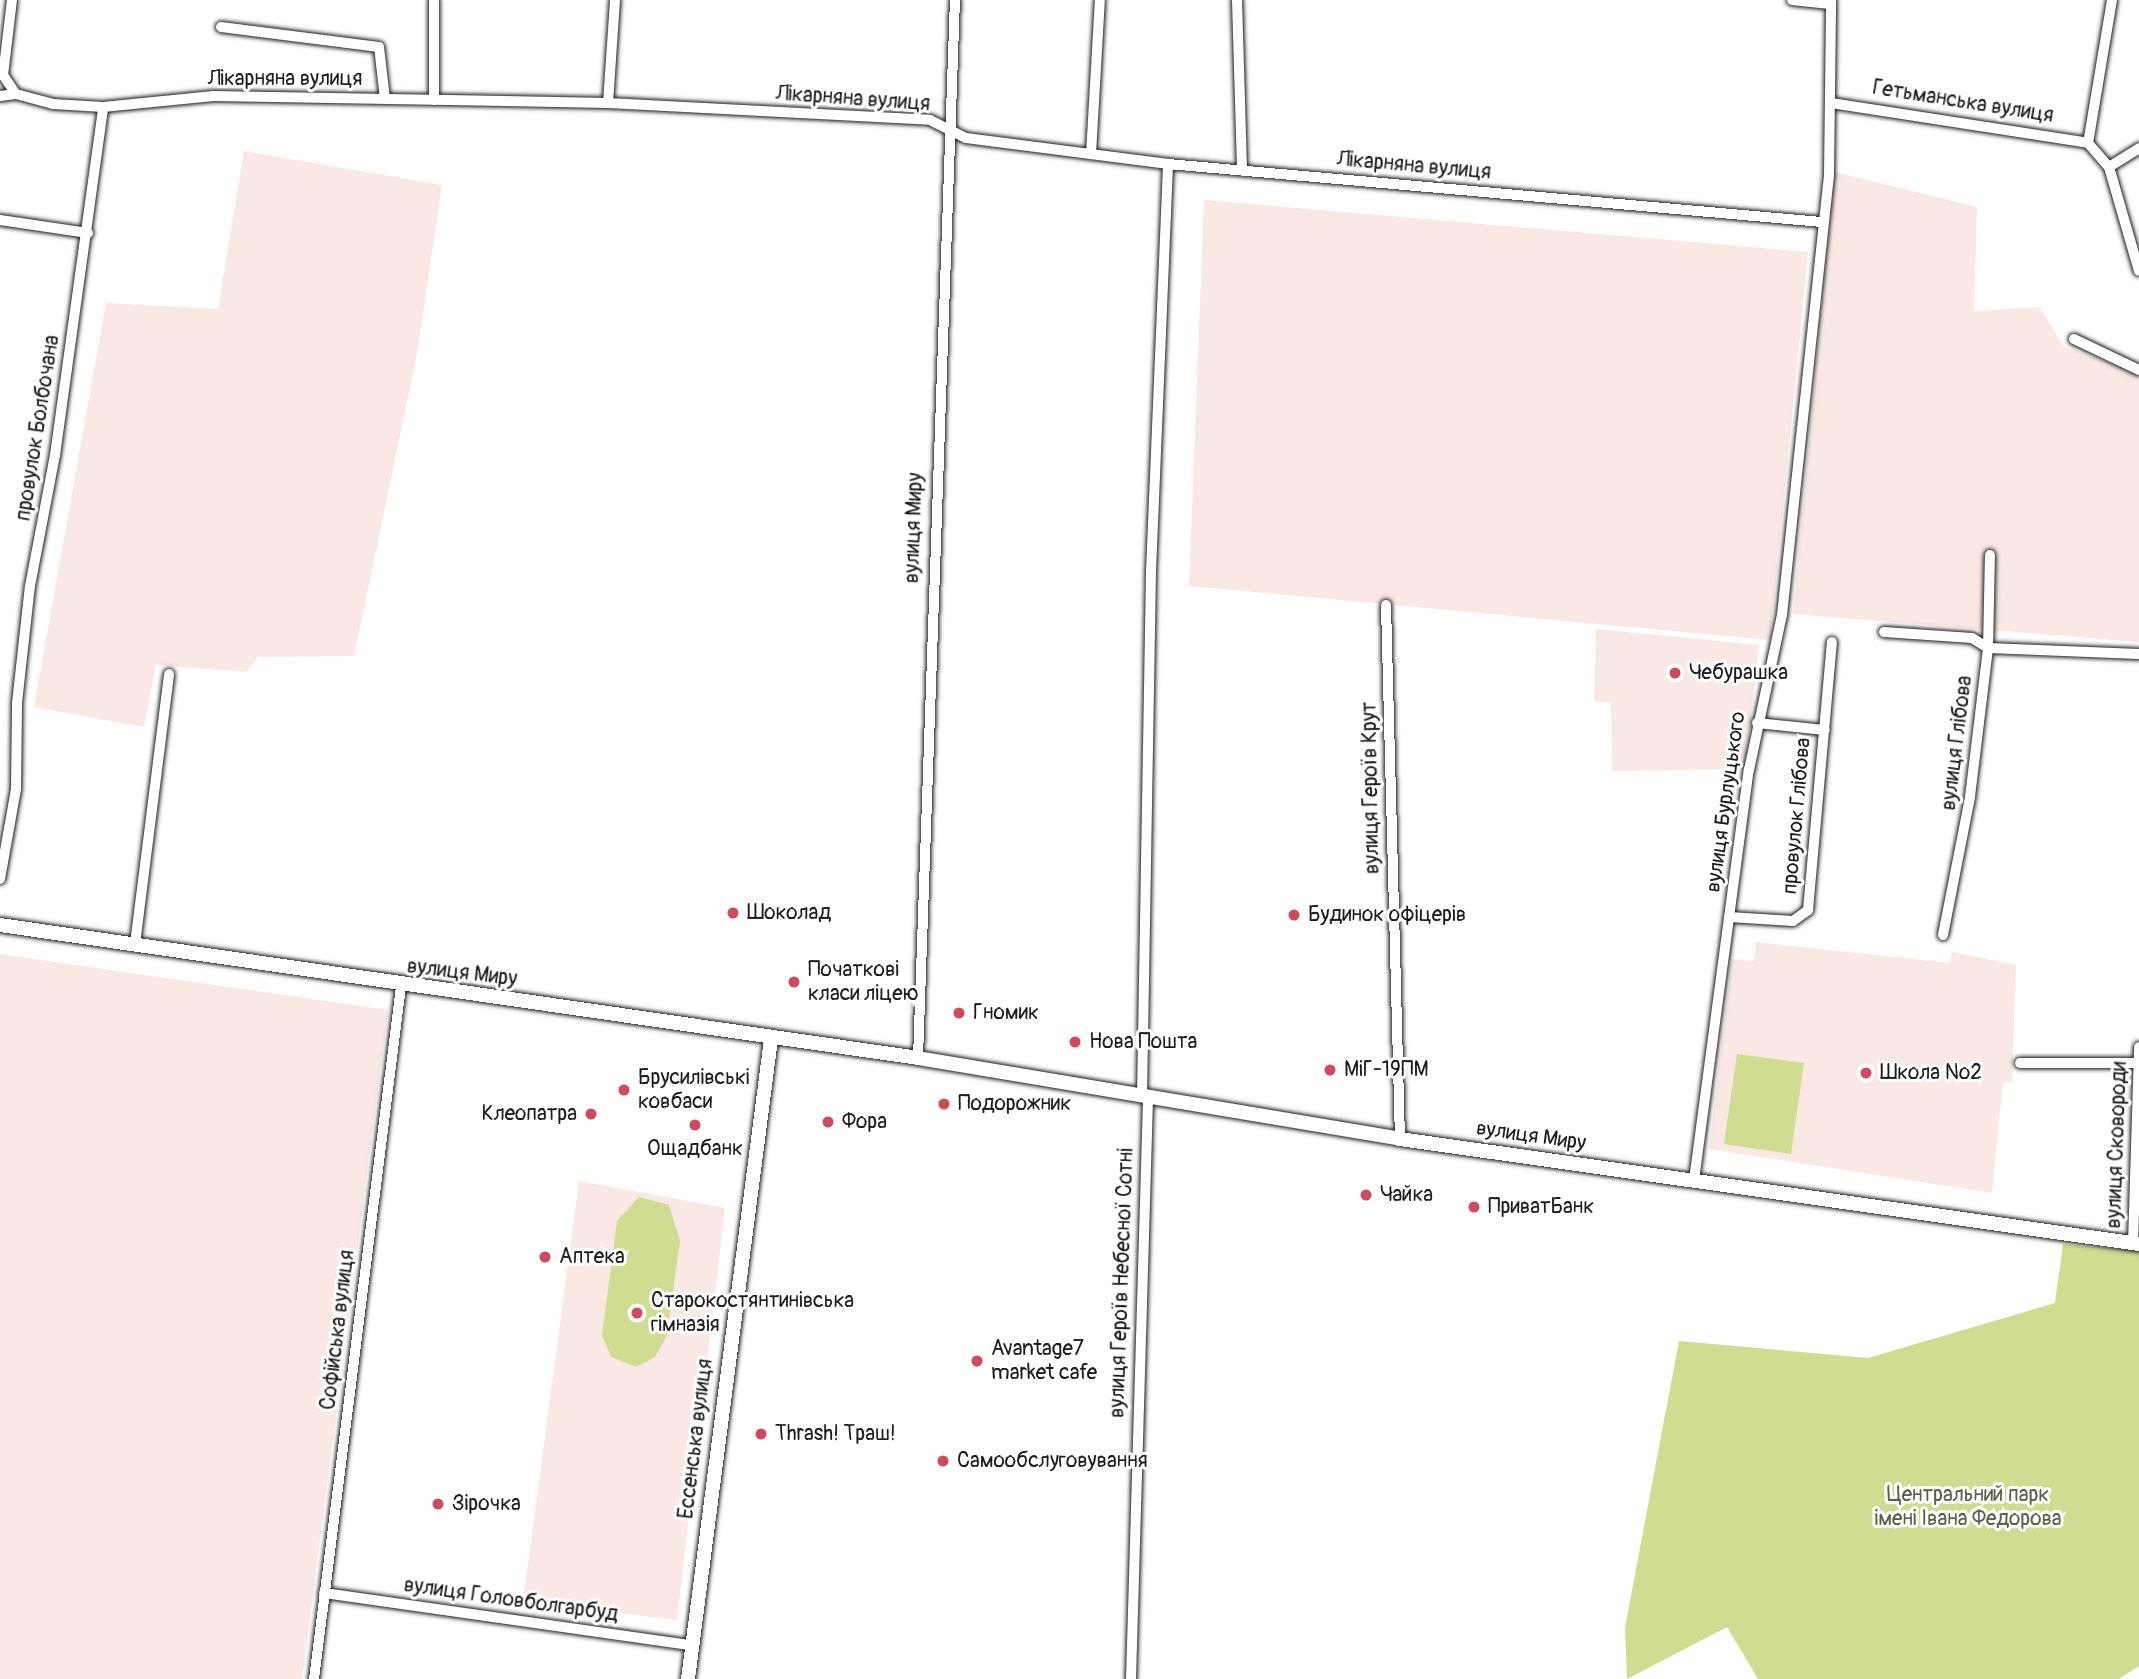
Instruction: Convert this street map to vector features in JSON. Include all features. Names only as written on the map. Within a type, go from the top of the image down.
[{"type":"main road","name":"вулиця Миру","points":[[0,926],[135,944],[401,986],[918,1058],[1400,1139],[2136,1244]]},
{"type":"main road","name":"Ессенська вулиця","points":[[688,1679],[771,1039]]},
{"type":"street","points":[[12,0],[3,75],[16,94]]},
{"type":"street","points":[[434,0],[434,100]]},
{"type":"street","points":[[608,103],[615,0]]},
{"type":"street","name":"вулиця Миру","points":[[918,1058],[948,129],[955,0]]},
{"type":"street","points":[[1091,154],[1100,0]]},
{"type":"street","points":[[1237,0],[1242,170]]},
{"type":"street","points":[[1792,0],[1830,2]]},
{"type":"street","points":[[2112,0],[2088,143],[2109,167],[2139,271]]},
{"type":"street","name":"вулиця Бурлуцького","points":[[1694,1180],[1757,723],[1782,615],[1822,222],[1831,103],[1830,2]]},
{"type":"street","points":[[221,27],[379,47],[385,99]]},
{"type":"street","name":"Лікарняна вулиця","points":[[0,96],[16,94],[103,107],[213,96],[608,103],[930,120],[966,138],[1168,164],[1822,222]]},
{"type":"street","name":"Гетьманська вулиця","points":[[1831,103],[2088,143]]},
{"type":"street","name":"провулок Болбочана","points":[[0,879],[16,789],[17,703],[30,586],[88,233],[103,107]]},
{"type":"street","points":[[2109,167],[2138,152]]},
{"type":"street","name":"вулиця Героїв Небесної Сотні","points":[[1131,1679],[1145,1097],[1151,571],[1168,164]]},
{"type":"street","points":[[0,220],[88,233]]},
{"type":"street","points":[[2074,339],[2139,370]]},
{"type":"street","name":"вулиця Глібова","points":[[1943,934],[1970,797],[1988,648],[1990,555]]},
{"type":"street","name":"вулиця Героїв Крут","points":[[1386,604],[1400,1139]]},
{"type":"street","points":[[1884,632],[1972,638],[1988,648],[2139,654]]},
{"type":"street","name":"провулок Глібова","points":[[1729,917],[1793,921],[1808,910],[1832,642]]},
{"type":"street","points":[[135,944],[169,674]]},
{"type":"street","points":[[1757,723],[1825,730]]},
{"type":"street","name":"Софійська вулиця","points":[[314,1679],[401,986]]},
{"type":"street","name":"вулиця Сковороди","points":[[2136,1244],[2139,1047]]},
{"type":"street","points":[[2020,1063],[2139,1063]]},
{"type":"street","name":"вулиця Головболгарбуд","points":[[324,1593],[691,1645]]},
{"type":"shaded area","points":[[244,151],[442,185],[417,354],[354,656],[258,657],[246,672],[156,665],[144,727],[34,707],[106,303],[218,309]]},
{"type":"shaded area","points":[[1834,172],[1977,207],[1974,311],[2040,307],[2063,346],[2139,374],[2139,642],[1793,614]]},
{"type":"shaded area","points":[[1204,200],[1808,252],[1770,640],[1189,586]]},
{"type":"shaded area","name":"Чебурашка","points":[[1596,629],[1759,645],[1745,769],[1612,771],[1611,703],[1594,701]]},
{"type":"shaded area","name":"Школа №2","points":[[1756,942],[1950,963],[1952,952],[2016,965],[2012,1082],[2003,1082],[1992,1193],[1709,1149],[1732,959],[1754,961]]},
{"type":"shaded area","points":[[0,954],[388,1010],[302,1679],[0,1679]]},
{"type":"shaded area","name":"Старокостянтинівська гімназія","points":[[579,1181],[725,1208],[677,1620],[523,1602]]},
{"type":"green space","points":[[1737,1054],[1804,1063],[1791,1154],[1724,1144]]},
{"type":"green space","points":[[639,1197],[669,1205],[680,1241],[667,1335],[655,1357],[636,1367],[611,1357],[602,1335],[617,1221]]},
{"type":"green space","name":"Центральний парк імені Івана Федорова","points":[[2063,1244],[2139,1251],[2139,1666],[2119,1679],[1758,1679],[1727,1627],[1627,1679],[1625,1628],[1679,1341],[1868,1358],[2055,1303]]},
{"type":"place","name":"Чебурашка","points":[[1675,673]]},
{"type":"place","name":"Шоколад","points":[[733,913]]},
{"type":"place","name":"Будинок офіцерів","points":[[1294,915]]},
{"type":"place","name":"Початкові класи ліцею","points":[[794,982]]},
{"type":"place","name":"Гномик","points":[[959,1013]]},
{"type":"place","name":"Нова Пошта","points":[[1075,1042]]},
{"type":"place","name":"МіГ-19ПМ","points":[[1330,1070]]},
{"type":"place","name":"Школа №2","points":[[1866,1073]]},
{"type":"place","name":"Брусилівські ковбаси","points":[[624,1090]]},
{"type":"place","name":"Подорожник","points":[[944,1104]]},
{"type":"place","name":"Клеопатра","points":[[591,1114]]},
{"type":"place","name":"Фора","points":[[828,1122]]},
{"type":"place","name":"Ощадбанк","points":[[695,1125]]},
{"type":"place","name":"Чайка","points":[[1366,1195]]},
{"type":"place","name":"ПриватБанк","points":[[1474,1207]]},
{"type":"place","name":"Аптека","points":[[545,1257]]},
{"type":"place","name":"Старокостянтинівська гімназія","points":[[637,1313]]},
{"type":"place","name":"Avantage7 market cafe","points":[[977,1361]]},
{"type":"place","name":"Thrash! Траш!","points":[[761,1434]]},
{"type":"place","name":"Самообслуговування","points":[[943,1461]]},
{"type":"place","name":"Зірочка","points":[[438,1504]]}]
